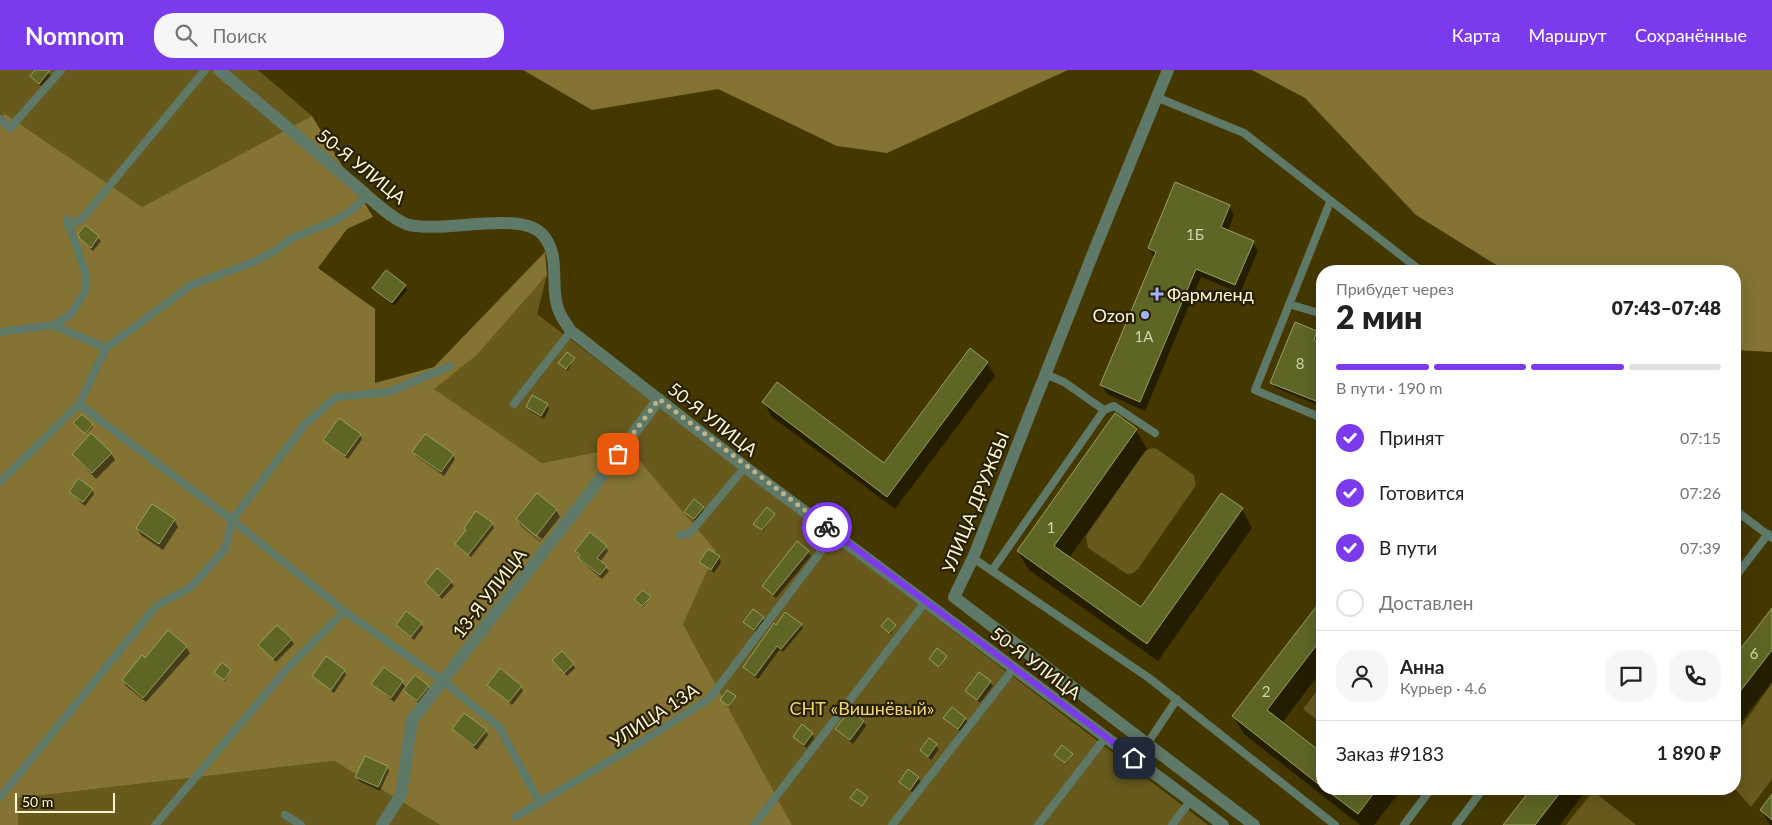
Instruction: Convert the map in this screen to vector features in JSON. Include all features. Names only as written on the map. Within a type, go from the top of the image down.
[{"type":"street","name":"50-Я УЛИЦА","points":[[219,70],[368,196],[406,223],[425,226],[514,223],[534,228],[543,235],[552,251],[556,302],[561,318],[571,331],[745,467],[1223,825]]},
{"type":"street","name":"УЛИЦА ДРУЖБЫ","points":[[1168,70],[973,558],[954,597],[1254,825]]},
{"type":"street","name":"13-Я УЛИЦА","points":[[382,825],[401,795],[412,720],[587,496],[659,399]]},
{"type":"lane","points":[[0,119],[10,128],[61,70]]},
{"type":"lane","points":[[0,332],[53,325],[71,314],[85,291],[86,275],[68,223],[82,219],[205,70]]},
{"type":"lane","points":[[1156,97],[1244,133],[1413,265]]},
{"type":"lane","points":[[0,482],[79,404],[106,348],[191,284],[254,262],[278,249],[290,239],[332,222],[349,212],[368,196]]},
{"type":"lane","points":[[1316,415],[1255,390],[1330,202]]},
{"type":"lane","points":[[1289,304],[1316,312]]},
{"type":"lane","points":[[53,325],[106,348]]},
{"type":"lane","points":[[514,404],[571,331]]},
{"type":"lane","points":[[0,797],[156,606],[191,587],[225,549],[232,520],[304,424],[336,397],[389,392],[450,366]]},
{"type":"lane","points":[[1045,374],[1064,382],[1104,410]]},
{"type":"lane","points":[[79,404],[232,520],[344,611],[443,680],[499,727],[540,803]]},
{"type":"lane","points":[[992,569],[1104,410],[1114,406],[1155,433]]},
{"type":"lane","points":[[680,535],[689,534],[745,467]]},
{"type":"lane","points":[[1741,514],[1770,536],[1741,570]]},
{"type":"lane","name":"УЛИЦА 13А","points":[[515,817],[710,698],[835,534]]},
{"type":"lane","points":[[973,558],[992,569],[1177,699],[1336,825]]},
{"type":"lane","points":[[754,825],[926,601]]},
{"type":"lane","points":[[155,825],[285,671],[344,611]]},
{"type":"lane","points":[[892,825],[1014,668]]},
{"type":"lane","points":[[1147,744],[1177,699]]},
{"type":"lane","points":[[1038,825],[1105,738]]},
{"type":"lane","points":[[1404,825],[1426,795]]},
{"type":"lane","points":[[1456,825],[1478,795]]},
{"type":"lane","points":[[1172,825],[1191,800]]},
{"type":"lane","points":[[285,815],[301,825]]},
{"type":"green space","points":[[0,70],[258,70],[312,116],[142,207],[4,113],[0,125]]},
{"type":"green space","name":"СНТ «Вишнёвый»","points":[[547,275],[537,314],[1208,825],[792,825],[683,624],[627,446],[542,463],[433,389],[477,355]]},
{"type":"green space","points":[[1152,448],[1157,449],[1194,475],[1196,485],[1138,569],[1133,573],[1127,574],[1088,548],[1086,536],[1145,451]]},
{"type":"green space","points":[[1772,683],[1772,779],[1751,807],[1740,795],[1741,727]]},
{"type":"green space","points":[[1316,692],[1316,719],[1303,709]]},
{"type":"green space","points":[[334,761],[440,825],[18,825],[18,798]]},
{"type":"green space","points":[[1590,795],[1598,795],[1636,825],[1566,825]]},
{"type":"shaded area","points":[[523,70],[1068,70],[887,153],[837,146],[718,89],[592,110]]},
{"type":"shaded area","points":[[1252,70],[1772,70],[1772,352],[1741,350],[1741,265],[1496,265],[1416,215],[1305,98]]},
{"type":"shaded area","points":[[4,113],[142,207],[312,116],[373,217],[347,229],[318,268],[375,309],[375,383],[434,367],[545,252],[547,275],[477,355],[434,389],[542,463],[627,446],[716,551],[683,624],[792,825],[440,825],[334,761],[18,798],[18,825],[0,825],[0,125]]},
{"type":"building","points":[[35,70],[50,70],[39,84],[30,76]]},
{"type":"building","points":[[1175,182],[1230,205],[1221,227],[1254,241],[1235,285],[1196,269],[1140,402],[1100,385],[1156,252],[1148,248]]},
{"type":"building","points":[[85,225],[99,236],[91,248],[80,239],[78,234]]},
{"type":"building","points":[[386,270],[406,285],[392,303],[372,288]]},
{"type":"building","points":[[1295,322],[1316,331],[1314,340],[1316,341],[1316,401],[1270,383]]},
{"type":"building","points":[[970,348],[988,362],[887,497],[762,402],[777,382],[884,463]]},
{"type":"building","points":[[567,352],[575,358],[566,369],[558,363]]},
{"type":"building","points":[[532,395],[548,404],[541,416],[526,407]]},
{"type":"building","points":[[1115,413],[1137,429],[1054,546],[1141,607],[1221,493],[1243,508],[1147,644],[1017,551]]},
{"type":"building","points":[[82,414],[93,424],[85,434],[73,423]]},
{"type":"building","points":[[339,418],[361,434],[345,456],[323,440]]},
{"type":"building","points":[[91,433],[112,453],[92,473],[72,454]]},
{"type":"building","points":[[425,434],[454,454],[441,472],[412,452]]},
{"type":"building","points":[[78,478],[93,489],[83,502],[69,492]]},
{"type":"building","points":[[537,493],[557,509],[536,536],[516,519]]},
{"type":"building","points":[[694,499],[704,507],[694,519],[684,512]]},
{"type":"building","points":[[152,504],[175,519],[159,544],[136,528]]},
{"type":"building","points":[[767,507],[775,514],[762,530],[753,524]]},
{"type":"building","points":[[476,511],[493,523],[468,555],[455,544],[466,530],[464,528]]},
{"type":"building","points":[[590,532],[607,546],[597,558],[607,566],[600,575],[578,558],[580,555],[575,551]]},
{"type":"building","points":[[797,541],[809,551],[773,595],[762,586]]},
{"type":"building","points":[[708,549],[720,556],[711,570],[699,562]]},
{"type":"building","points":[[437,568],[452,581],[439,596],[425,583]]},
{"type":"building","points":[[643,590],[651,597],[642,606],[634,599]]},
{"type":"building","points":[[1316,607],[1316,646],[1267,710],[1316,748],[1316,782],[1232,716]]},
{"type":"building","points":[[1772,608],[1772,650],[1741,690],[1741,648]]},
{"type":"building","points":[[753,609],[764,617],[754,630],[743,622]]},
{"type":"building","points":[[406,611],[422,623],[411,637],[396,625]]},
{"type":"building","points":[[785,612],[802,624],[781,649],[777,646],[755,676],[743,667],[774,623],[776,625]]},
{"type":"building","points":[[888,618],[896,625],[889,633],[881,626]]},
{"type":"building","points":[[277,625],[292,639],[273,659],[258,645]]},
{"type":"building","points":[[168,630],[187,646],[143,698],[122,680],[142,655],[145,658]]},
{"type":"building","points":[[937,648],[947,656],[939,667],[929,659]]},
{"type":"building","points":[[562,651],[574,664],[564,673],[552,660]]},
{"type":"building","points":[[326,656],[345,670],[331,690],[312,676]]},
{"type":"building","points":[[222,662],[231,670],[224,680],[214,673]]},
{"type":"building","points":[[384,667],[403,681],[391,698],[371,684]]},
{"type":"building","points":[[500,668],[522,686],[509,702],[487,685]]},
{"type":"building","points":[[979,672],[991,681],[977,700],[965,691]]},
{"type":"building","points":[[415,675],[429,686],[417,701],[403,690]]},
{"type":"building","points":[[727,690],[736,696],[729,706],[720,700]]},
{"type":"building","points":[[952,707],[966,718],[958,729],[943,718]]},
{"type":"building","points":[[850,710],[864,721],[850,740],[835,729]]},
{"type":"building","points":[[464,713],[487,730],[474,746],[452,729]]},
{"type":"building","points":[[802,724],[813,733],[804,745],[793,737]]},
{"type":"building","points":[[929,738],[937,744],[928,757],[920,750]]},
{"type":"building","points":[[1062,745],[1073,754],[1065,763],[1054,755]]},
{"type":"building","points":[[365,756],[388,766],[378,787],[355,777]]},
{"type":"building","points":[[908,769],[919,777],[910,790],[899,782]]},
{"type":"building","points":[[857,789],[868,797],[862,806],[850,798]]},
{"type":"building","points":[[1772,794],[1772,820],[1760,810]]},
{"type":"building","points":[[1333,795],[1372,795],[1358,814]]},
{"type":"building","points":[[1526,795],[1558,795],[1535,825],[1503,825]]},
{"type":"way so far","points":[[618,454],[659,399],[745,467],[827,527]]},
{"type":"place","name":"Фармленд","points":[[1157,294]]},
{"type":"place","name":"Ozon","points":[[1145,315]]},
{"type":"route","points":[[827,527],[1134,758]]}]
